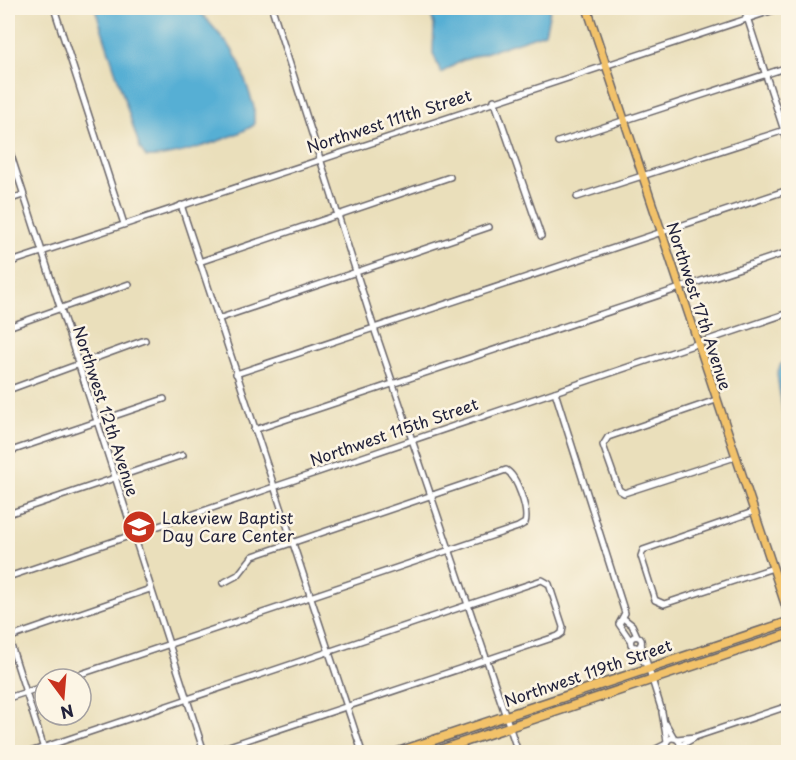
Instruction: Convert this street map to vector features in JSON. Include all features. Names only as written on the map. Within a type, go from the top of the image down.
[{"type":"highway","name":"Northwest 119th Street","points":[[398,753],[789,622]]},
{"type":"highway","name":"Northwest 119th Street","points":[[434,753],[789,634]]},
{"type":"main road","name":"Northwest 17th Avenue","points":[[587,8],[753,512],[789,613]]},
{"type":"street","points":[[54,8],[124,225]]},
{"type":"street","points":[[272,8],[374,328],[470,605],[518,753]]},
{"type":"street","points":[[744,8],[789,143]]},
{"type":"street","name":"Northwest 111th Street","points":[[8,263],[494,100],[780,8]]},
{"type":"street","points":[[558,142],[789,67]]},
{"type":"street","points":[[494,100],[541,236]]},
{"type":"street","points":[[577,197],[786,130]]},
{"type":"street","name":"Northwest 12th Avenue","points":[[8,146],[40,252],[204,753]]},
{"type":"street","points":[[199,262],[450,177]]},
{"type":"street","points":[[236,374],[789,190]]},
{"type":"street","points":[[8,200],[23,195]]},
{"type":"street","points":[[181,205],[362,753]]},
{"type":"street","points":[[218,319],[489,227]]},
{"type":"street","points":[[254,430],[789,252]]},
{"type":"street","points":[[8,327],[129,284]]},
{"type":"street","name":"Northwest 115th Street","points":[[8,577],[789,313]]},
{"type":"street","points":[[8,390],[145,340]]},
{"type":"street","points":[[555,392],[624,615],[638,636],[638,646],[648,668],[673,748]]},
{"type":"street","points":[[8,452],[164,399]]},
{"type":"street","points":[[716,400],[608,437],[603,445],[619,490],[627,492],[735,457]]},
{"type":"street","points":[[8,514],[183,455]]},
{"type":"street","points":[[93,670],[451,550],[525,523],[526,516],[513,476],[506,470],[253,556],[238,575],[223,583]]},
{"type":"street","points":[[753,512],[646,548],[641,552],[655,600],[664,604],[773,568]]},
{"type":"street","points":[[30,753],[538,582],[545,580],[549,584],[563,627],[562,633],[558,636],[211,753]]},
{"type":"street","points":[[44,750],[8,637],[150,589]]},
{"type":"street","points":[[624,615],[619,624],[630,640],[638,646]]},
{"type":"street","points":[[624,629],[631,625]]},
{"type":"street","points":[[630,640],[638,636]]},
{"type":"street","points":[[8,698],[33,690]]},
{"type":"street","points":[[653,752],[673,748],[694,738],[789,706]]},
{"type":"street","points":[[666,724],[676,739]]},
{"type":"street","points":[[676,739],[694,738]]},
{"type":"street","points":[[673,748],[676,739]]},
{"type":"street","points":[[673,748],[676,739]]},
{"type":"water","points":[[95,8],[197,8],[231,48],[240,64],[254,107],[254,125],[201,147],[170,155],[146,157],[140,148]]},
{"type":"water","points":[[429,8],[549,8],[550,10],[545,33],[461,61],[441,73],[433,53],[434,25]]},
{"type":"water","points":[[788,361],[788,447],[777,374],[781,364]]},
{"type":"place","name":"Lakeview Baptist Day Care Center","points":[[139,527]]}]
